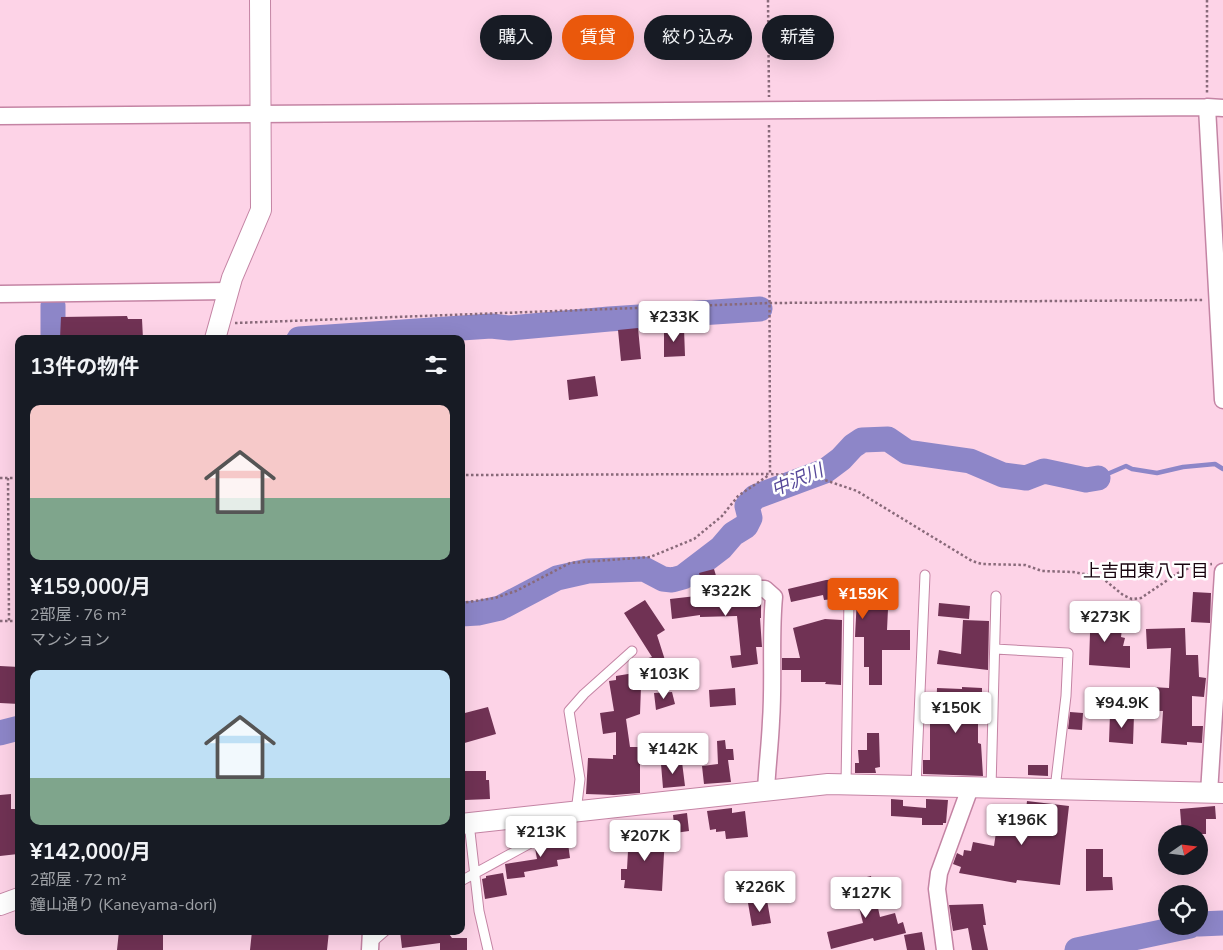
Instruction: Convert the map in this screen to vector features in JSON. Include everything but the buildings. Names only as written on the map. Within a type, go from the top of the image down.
[{"type":"street","points":[[217,331],[232,278],[261,210],[260,0]]},
{"type":"street","points":[[0,116],[1215,107],[1217,300],[1223,400]]},
{"type":"street","points":[[0,294],[229,291]]},
{"type":"street","points":[[465,823],[828,784],[1216,793],[1218,568]]},
{"type":"street","points":[[722,588],[765,589],[774,597],[771,627],[771,722],[766,791]]},
{"type":"street","points":[[945,950],[937,889],[939,873],[970,788]]},
{"type":"street","points":[[0,904],[15,899]]},
{"type":"lane","points":[[916,786],[925,575]]},
{"type":"lane","points":[[991,788],[996,596]]},
{"type":"lane","points":[[846,785],[849,599]]},
{"type":"lane","points":[[995,650],[1068,653],[1066,696],[1055,790]]},
{"type":"lane","points":[[465,879],[547,834],[571,812],[580,779],[569,711],[584,694],[632,651]]},
{"type":"lane","points":[[465,823],[479,911],[488,950]]},
{"type":"path","points":[[768,0],[770,474]]},
{"type":"path","points":[[1207,0],[1215,107]]},
{"type":"path","points":[[217,331],[770,303],[1217,300]]},
{"type":"path","points":[[465,602],[495,598],[516,592],[570,562],[650,557],[694,539],[722,516],[738,496],[770,474]]},
{"type":"path","points":[[465,475],[770,474],[813,476],[857,491],[972,561],[982,564],[1025,565],[1042,571],[1073,572],[1101,578],[1123,595],[1132,599],[1146,595],[1181,571],[1195,566],[1218,568]]},
{"type":"path","points":[[0,478],[15,478]]},
{"type":"path","points":[[8,478],[9,621]]},
{"type":"path","points":[[0,621],[15,621]]},
{"type":"waterway","name":"中沢川","points":[[53,306],[53,335]]},
{"type":"waterway","name":"中沢川","points":[[358,335],[491,326],[510,328],[760,309]]},
{"type":"waterway","name":"中沢川","points":[[465,614],[500,608],[557,578],[588,571],[644,569],[663,579],[672,580],[683,577],[721,548],[733,534],[746,526],[750,518],[747,506],[755,497],[825,471],[862,440],[888,439],[907,452],[970,461],[1003,475],[1026,478],[1044,471],[1086,480],[1098,478]]},
{"type":"waterway","name":"中沢川","points":[[1098,478],[1126,466],[1132,469],[1157,473],[1183,467],[1215,464],[1223,469]]},
{"type":"waterway","name":"中沢川","points":[[0,733],[15,729]]},
{"type":"waterway","points":[[1208,924],[1223,923]]},
{"type":"waterway","points":[[1077,950],[1158,933]]},
{"type":"district","name":"上吉田東八丁目","points":[[1146,571]]}]
